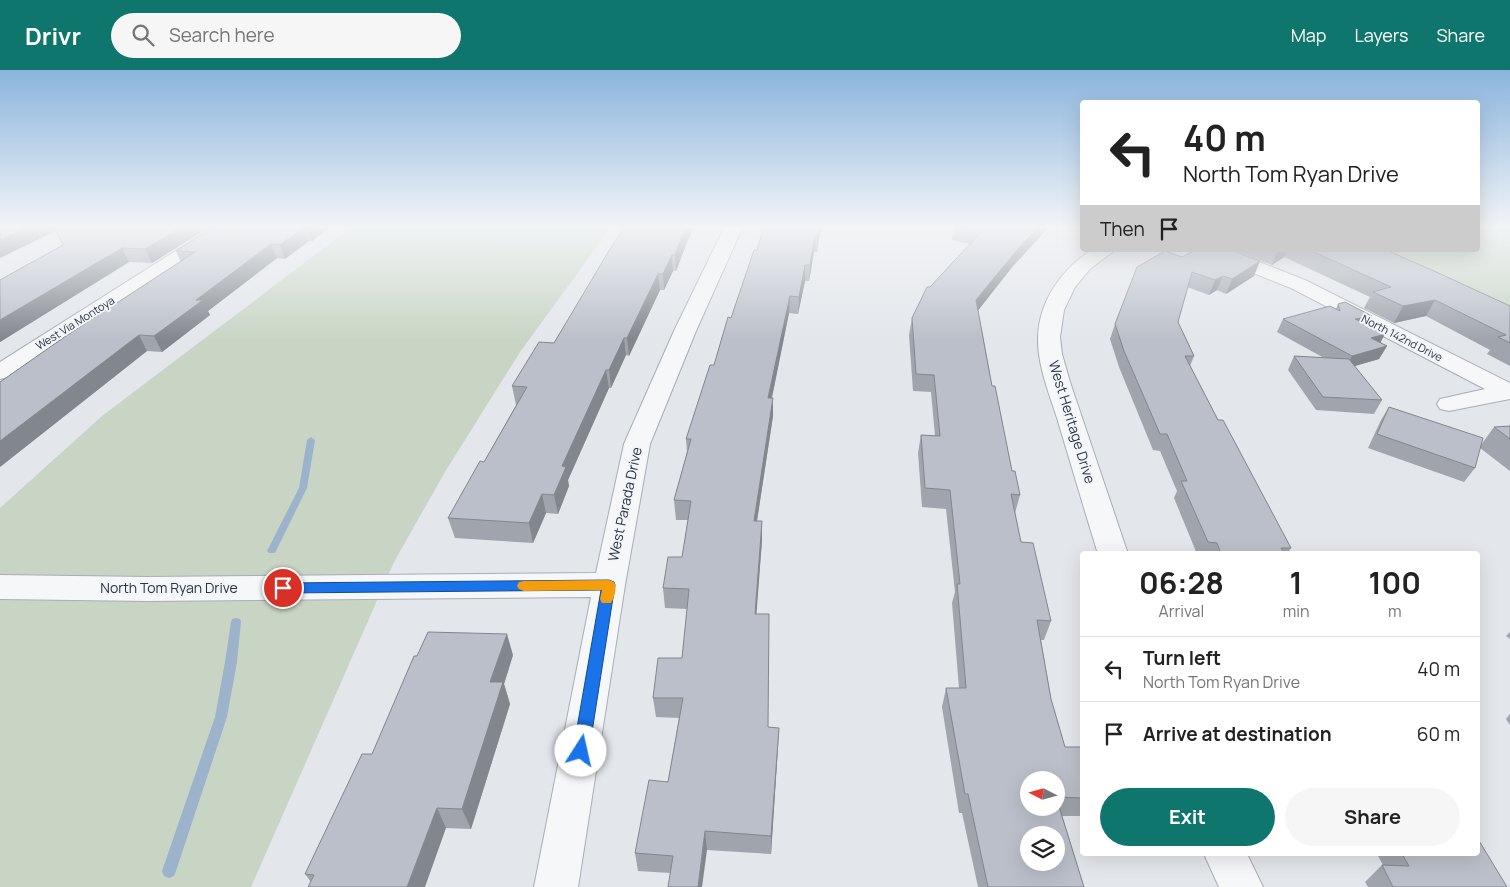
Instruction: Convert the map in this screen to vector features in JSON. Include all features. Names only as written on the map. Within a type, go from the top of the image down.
[{"type":"street","name":"West Via Montoya","points":[[0,372],[168,264]]},
{"type":"street","name":"West Parada Drive","points":[[556,887],[609,585],[637,444],[685,331],[716,264]]},
{"type":"street","name":"West Heritage Drive","points":[[1086,264],[1078,270],[1058,297],[1051,315],[1049,337],[1054,368],[1112,551]]},
{"type":"street","name":"North 142nd Drive","points":[[1248,264],[1298,284],[1510,392]]},
{"type":"street","name":"North 142nd Drive","points":[[1450,404],[1510,392]]},
{"type":"street","name":"North Tom Ryan Drive","points":[[0,587],[148,589],[609,585]]},
{"type":"street","points":[[1226,856],[1241,887]]},
{"type":"green space","points":[[303,264],[584,264],[520,352],[445,472],[394,562],[251,887],[0,887],[0,508],[102,416]]},
{"type":"green space","points":[[1414,264],[1510,264],[1510,307]]},
{"type":"building","points":[[29,264],[95,264],[0,320],[0,280]]},
{"type":"building","points":[[176,264],[244,264],[196,300],[203,300],[154,336],[139,335],[0,441],[0,382],[63,338]]},
{"type":"building","points":[[601,264],[668,264],[663,274],[658,274],[627,338],[624,338],[609,370],[606,370],[562,466],[566,467],[554,495],[542,494],[529,523],[448,518],[480,461],[484,462],[527,387],[512,386],[539,342],[554,343]]},
{"type":"building","points":[[749,264],[810,264],[805,265],[799,297],[790,296],[768,398],[773,398],[754,521],[762,521],[755,614],[769,614],[768,727],[779,728],[771,836],[705,831],[698,887],[668,887],[673,856],[635,853],[649,780],[668,782],[683,698],[653,698],[658,658],[682,658],[689,589],[663,588],[668,557],[682,557],[691,501],[674,500],[691,439],[686,439],[710,365],[714,365],[728,317],[731,318]]},
{"type":"building","points":[[951,264],[1005,264],[976,300],[992,386],[995,386],[1012,471],[1015,471],[1020,495],[1011,494],[1021,542],[1033,543],[1051,621],[1037,620],[1051,699],[1065,747],[1080,747],[1080,798],[1065,797],[1065,771],[1020,771],[1020,816],[1062,816],[1084,887],[988,887],[968,794],[965,794],[946,688],[966,688],[957,584],[960,584],[950,490],[925,488],[921,435],[940,436],[934,375],[916,374],[912,318],[927,287],[930,287]]},
{"type":"building","points":[[1142,264],[1255,264],[1232,279],[1223,276],[1215,280],[1192,272],[1178,322],[1194,356],[1185,356],[1218,420],[1223,420],[1291,548],[1281,548],[1283,551],[1220,551],[1217,543],[1208,542],[1181,481],[1187,481],[1167,434],[1160,434],[1124,351],[1115,324],[1137,267]]},
{"type":"building","points":[[1341,264],[1418,264],[1510,306],[1510,343],[1498,337],[1506,335],[1435,300],[1403,306],[1373,292],[1391,287]]},
{"type":"building","points":[[1345,302],[1372,316],[1355,319],[1385,334],[1371,338],[1387,346],[1352,356],[1283,319],[1330,306],[1340,311],[1338,304]]},
{"type":"building","points":[[1294,356],[1349,359],[1382,400],[1323,397]]},
{"type":"building","points":[[1389,407],[1483,438],[1475,468],[1377,434]]},
{"type":"building","points":[[1510,426],[1510,439],[1494,427]]},
{"type":"building","points":[[428,632],[507,634],[490,682],[503,682],[462,809],[437,808],[407,887],[308,887],[314,875],[305,874],[362,754],[372,754],[414,656],[417,656]]},
{"type":"building","points":[[1480,842],[1507,887],[1393,887],[1382,865],[1409,866],[1403,856],[1480,856]]},
{"type":"waterway","points":[[272,551],[303,488],[311,440]]},
{"type":"waterway","points":[[169,871],[221,717],[236,622]]},
{"type":"slow traffic","points":[[524,586],[609,585],[607,599]]},
{"type":"route","points":[[283,588],[609,585],[581,751]]}]
